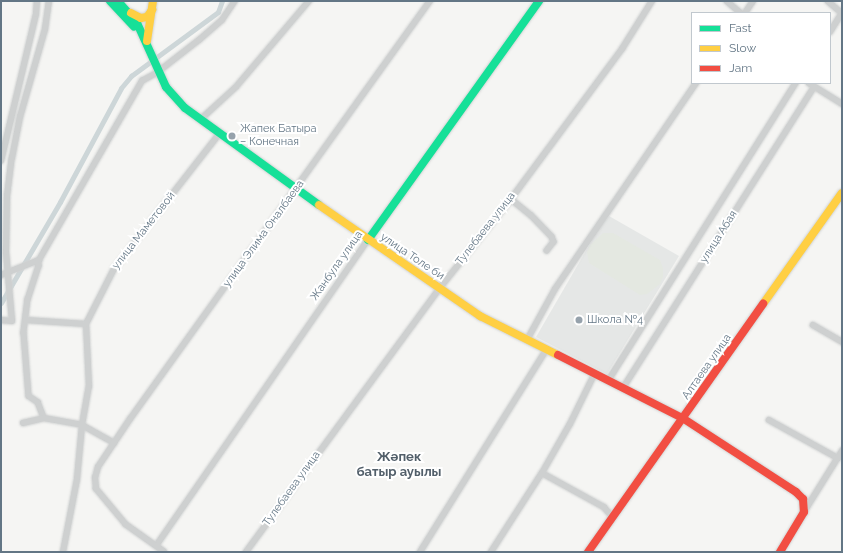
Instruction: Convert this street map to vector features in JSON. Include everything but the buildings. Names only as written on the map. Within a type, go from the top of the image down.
[{"type":"main road","points":[[110,1],[147,41]]},
{"type":"main road","name":"улица Толе би","points":[[118,1],[137,22],[147,41],[158,72],[166,87],[185,108],[368,240],[480,316],[594,375],[684,419],[712,436],[796,492],[802,499],[804,512]]},
{"type":"main road","points":[[147,41],[154,1]]},
{"type":"main road","name":"Жанбула улица","points":[[368,240],[539,1]]},
{"type":"main road","points":[[127,11],[141,18],[146,17],[152,10]]},
{"type":"main road","name":"Алтаева улица","points":[[588,552],[684,419],[842,193]]},
{"type":"main road","points":[[780,552],[804,512]]},
{"type":"street","points":[[1,161],[33,29],[37,1]]},
{"type":"street","points":[[1,319],[12,321],[4,231],[12,158],[20,117],[45,29],[48,1]]},
{"type":"street","points":[[44,418],[38,402],[29,396],[24,333],[28,299],[39,266],[39,260],[142,81],[158,72],[222,20],[235,1]]},
{"type":"street","points":[[201,119],[236,86],[309,1]]},
{"type":"street","name":"улица Элима Оналбаева","points":[[156,546],[126,525],[96,489],[95,478],[98,467],[430,1]]},
{"type":"street","name":"Тулебаева улица","points":[[246,552],[439,288],[511,199],[622,49],[652,1]]},
{"type":"street","points":[[727,1],[740,12]]},
{"type":"street","points":[[746,12],[753,1]]},
{"type":"street","points":[[828,1],[842,13],[831,30]]},
{"type":"street","points":[[527,340],[555,289],[695,84]]},
{"type":"street","name":"улица Абая","points":[[608,381],[795,84]]},
{"type":"street","points":[[811,84],[842,104]]},
{"type":"street","name":"улица Абая","points":[[623,388],[814,86]]},
{"type":"street","name":"улица Маметовой","points":[[63,552],[77,479],[82,425],[89,387],[86,324],[114,269],[220,133]]},
{"type":"street","points":[[511,199],[531,215],[552,237],[554,242],[547,251]]},
{"type":"street","name":"Жанбула улица","points":[[156,546],[368,240]]},
{"type":"street","points":[[1,275],[39,260]]},
{"type":"street","points":[[26,320],[86,324]]},
{"type":"street","points":[[813,325],[842,342]]},
{"type":"street","points":[[420,552],[546,350]]},
{"type":"street","points":[[491,552],[542,474],[570,424],[594,375]]},
{"type":"street","points":[[23,423],[44,418],[82,425],[114,443]]},
{"type":"street","points":[[769,420],[838,458]]},
{"type":"street","points":[[804,512],[842,451]]},
{"type":"street","points":[[542,474],[604,507],[613,517]]},
{"type":"street","points":[[156,546],[164,552]]},
{"type":"shaded area","points":[[609,216],[679,256],[607,374],[536,337],[598,230]]},
{"type":"shaded area","points":[[603,233],[613,233],[660,260],[663,268],[663,277],[660,284],[647,294],[640,295],[589,263],[587,252],[590,245]]},
{"type":"waterway","points":[[1,303],[60,202],[121,88],[131,76],[218,12],[222,1]]},
{"type":"traffic: fast","points":[[110,1],[134,27]]},
{"type":"traffic: fast","points":[[118,1],[137,23],[166,87],[185,108],[319,205]]},
{"type":"traffic: fast","points":[[368,240],[539,1]]},
{"type":"traffic: slow","points":[[147,41],[153,1]]},
{"type":"traffic: slow","points":[[131,13],[141,18],[147,17],[152,10]]},
{"type":"traffic: slow","points":[[763,304],[842,193]]},
{"type":"traffic: slow","points":[[319,205],[480,316],[558,355]]},
{"type":"traffic: jam","points":[[588,552],[763,304]]},
{"type":"traffic: jam","points":[[558,355],[684,419],[796,492],[803,499],[804,512],[780,552]]},
{"type":"place","name":"Жапек Батыра – Конечная","points":[[232,136]]},
{"type":"place","name":"Школа №4","points":[[579,320]]},
{"type":"district","name":"Жәпек батыр ауылы","points":[[399,466]]}]
